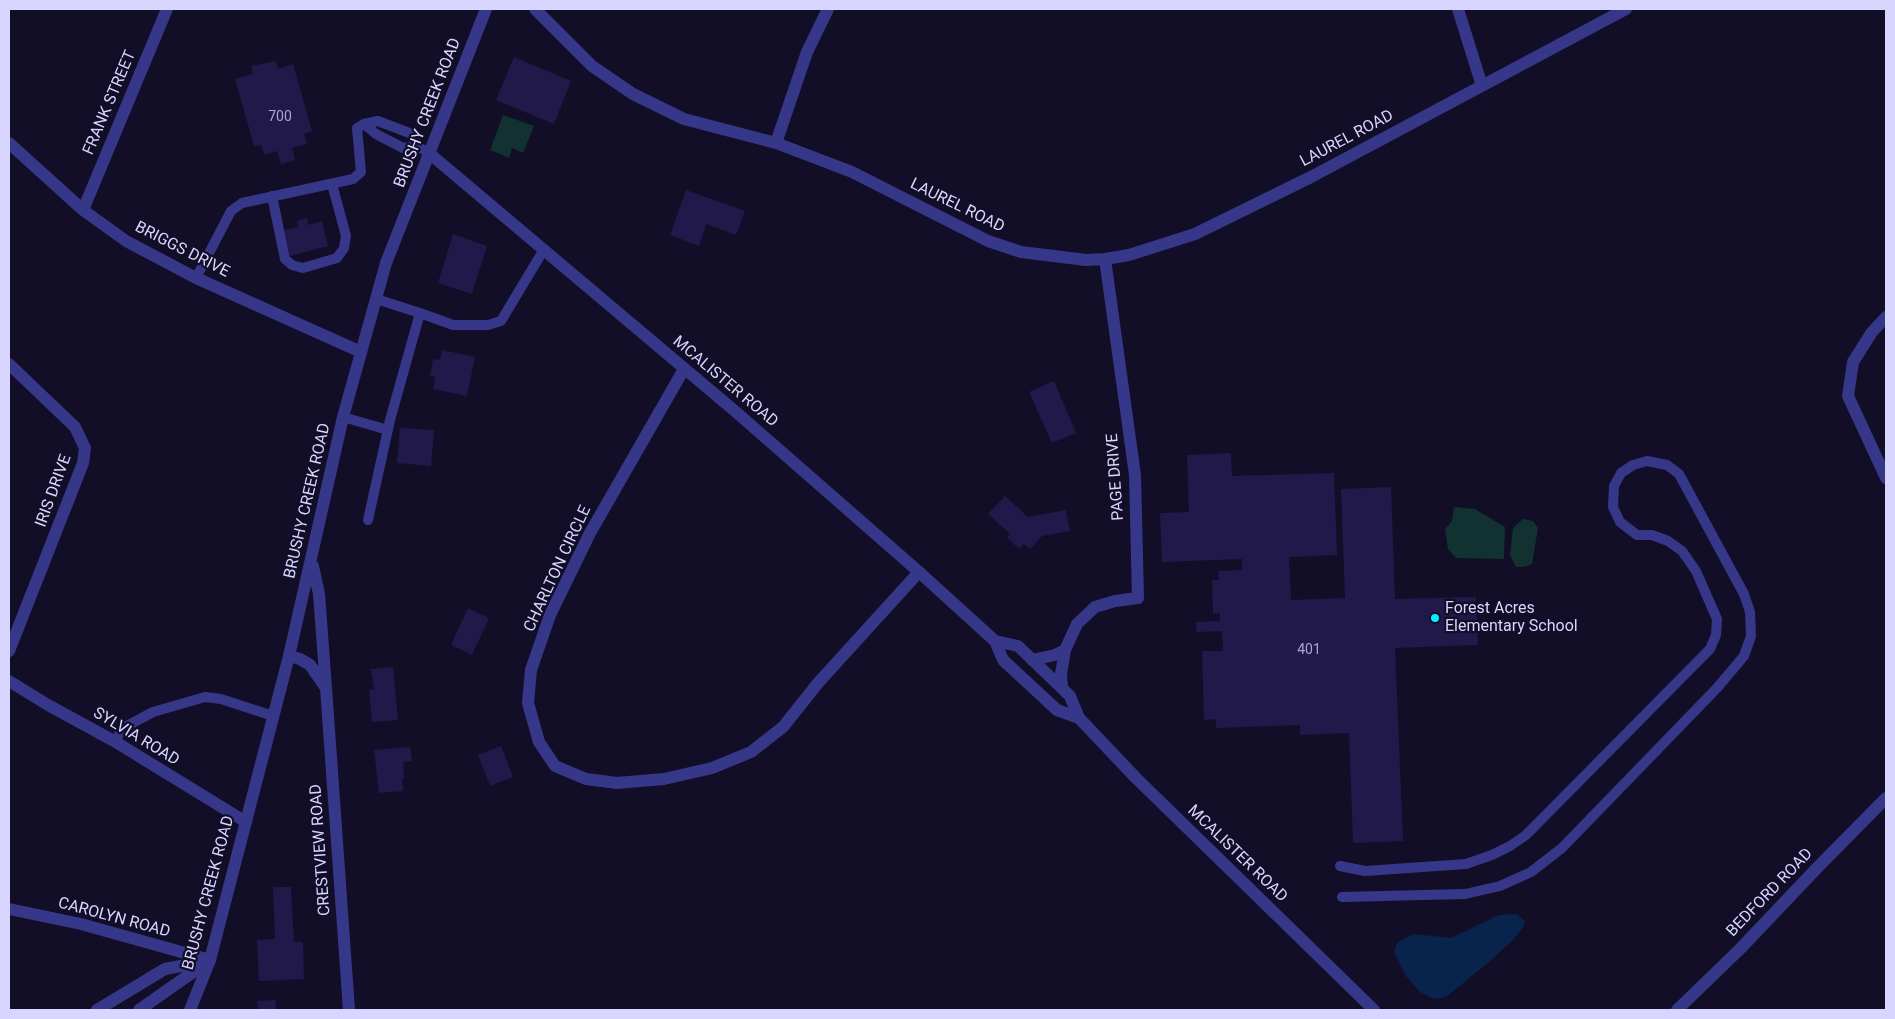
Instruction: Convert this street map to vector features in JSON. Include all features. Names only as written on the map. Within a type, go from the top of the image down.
[{"type":"street","name":"FRANK STREET","points":[[83,210],[167,9]]},
{"type":"street","name":"BRUSHY CREEK ROAD","points":[[190,1010],[210,960],[289,656],[343,417],[386,263],[486,9]]},
{"type":"street","name":"LAUREL ROAD","points":[[535,9],[592,66],[633,94],[684,119],[776,143],[852,172],[988,241],[1021,252],[1086,260],[1129,255],[1195,234],[1311,177],[1626,9]]},
{"type":"street","points":[[776,143],[807,52],[828,9]]},
{"type":"street","points":[[1458,9],[1482,86]]},
{"type":"street","name":"BRIGGS DRIVE","points":[[9,143],[83,210],[126,241],[196,278],[361,352]]},
{"type":"street","name":"MCALISTER ROAD","points":[[429,153],[684,369],[919,572],[995,641],[1003,660],[1057,710],[1079,718]]},
{"type":"street","name":"PAGE DRIVE","points":[[1062,688],[1061,674],[1065,650],[1077,624],[1095,607],[1115,601],[1138,598],[1135,475],[1105,259]]},
{"type":"street","points":[[1886,317],[1872,332],[1853,362],[1848,396],[1886,478]]},
{"type":"street","name":"IRIS DRIVE","points":[[9,364],[75,427],[86,448],[83,463],[9,651]]},
{"type":"street","name":"CHARLTON CIRCLE","points":[[684,369],[590,533],[550,615],[531,670],[528,703],[539,742],[555,766],[586,780],[617,783],[664,779],[712,768],[751,752],[783,727],[818,683],[919,572]]},
{"type":"street","name":"CRESTVIEW ROAD","points":[[312,561],[319,594],[349,1010]]},
{"type":"street","name":"MCALISTER ROAD","points":[[995,641],[1018,646],[1062,688],[1070,696],[1079,718],[1136,778],[1374,1010]]},
{"type":"street","points":[[1032,660],[1055,655],[1065,650]]},
{"type":"street","points":[[289,656],[300,659],[310,665],[326,688]]},
{"type":"street","name":"SYLVIA ROAD","points":[[9,681],[246,822]]},
{"type":"street","name":"BEDFORD ROAD","points":[[1677,1010],[1741,948],[1886,798]]},
{"type":"street","name":"CAROLYN ROAD","points":[[9,909],[81,924],[210,960]]},
{"type":"street","points":[[97,1010],[165,969],[210,960]]},
{"type":"street","points":[[139,1010],[210,960]]},
{"type":"lane","points":[[196,278],[231,211],[242,203],[353,179],[361,172],[357,128],[364,124],[378,121],[412,134],[417,146],[429,153]]},
{"type":"lane","points":[[364,124],[376,134],[404,148],[417,146]]},
{"type":"lane","points":[[272,196],[285,259],[292,265],[303,268],[338,258],[344,248],[346,236],[332,184]]},
{"type":"lane","points":[[376,299],[452,325],[488,326],[501,321],[543,251]]},
{"type":"lane","points":[[368,520],[388,430],[420,313]]},
{"type":"lane","points":[[343,417],[388,430]]},
{"type":"lane","points":[[1340,866],[1365,871],[1466,864],[1492,855],[1510,846],[1526,834],[1710,649],[1716,635],[1717,620],[1696,571],[1682,551],[1668,540],[1652,535],[1637,535],[1620,522],[1613,506],[1614,486],[1621,473],[1633,465],[1647,461],[1667,465],[1680,474],[1744,594],[1750,612],[1751,636],[1744,656],[1717,688],[1562,848],[1531,872],[1500,886],[1465,894],[1342,897]]},
{"type":"lane","points":[[114,742],[125,727],[153,712],[206,698],[221,699],[273,716]]},
{"type":"green space","points":[[503,115],[534,126],[523,153],[512,148],[509,158],[490,150]]},
{"type":"green space","points":[[1454,507],[1475,509],[1505,527],[1504,559],[1456,558],[1448,549],[1445,529],[1452,521]]},
{"type":"green space","points":[[1523,519],[1533,521],[1538,528],[1532,564],[1516,567],[1510,555],[1513,528]]},
{"type":"water","points":[[1517,914],[1525,922],[1514,939],[1446,997],[1434,999],[1421,993],[1406,976],[1394,952],[1397,943],[1414,934],[1451,938],[1499,915]]},
{"type":"building","points":[[514,57],[571,81],[554,124],[496,100]]},
{"type":"building","points":[[276,61],[278,69],[293,64],[312,131],[304,134],[307,144],[292,148],[295,160],[281,164],[277,151],[264,155],[261,145],[254,146],[235,79],[253,74],[251,66]]},
{"type":"building","points":[[686,190],[745,211],[736,235],[706,224],[699,246],[670,235]]},
{"type":"building","points":[[307,218],[308,225],[322,221],[328,246],[290,256],[284,230],[298,227],[297,221]]},
{"type":"building","points":[[453,234],[487,246],[472,294],[438,283]]},
{"type":"building","points":[[442,350],[475,357],[467,396],[433,389],[435,377],[430,376],[433,359],[440,360]]},
{"type":"building","points":[[1054,381],[1076,433],[1052,443],[1029,392]]},
{"type":"building","points":[[400,428],[434,430],[431,466],[397,463]]},
{"type":"building","points":[[1231,453],[1232,476],[1334,473],[1337,555],[1289,557],[1291,600],[1345,598],[1341,489],[1391,487],[1395,599],[1476,597],[1478,645],[1395,648],[1403,841],[1353,843],[1349,733],[1300,735],[1300,725],[1216,728],[1216,719],[1204,720],[1202,651],[1223,651],[1222,631],[1197,632],[1196,622],[1220,621],[1220,613],[1213,614],[1212,580],[1219,580],[1218,571],[1242,570],[1242,559],[1162,562],[1160,513],[1189,512],[1187,455]]},
{"type":"building","points":[[1005,496],[1028,517],[1066,510],[1070,531],[1042,536],[1030,549],[1024,544],[1019,549],[1007,537],[1010,534],[988,514]]},
{"type":"building","points":[[468,608],[489,618],[472,655],[451,645]]},
{"type":"building","points":[[393,667],[398,720],[372,722],[369,690],[374,689],[371,669]]},
{"type":"building","points":[[501,746],[513,777],[490,786],[478,755]]},
{"type":"building","points":[[410,747],[412,761],[403,762],[403,791],[379,793],[374,750]]},
{"type":"building","points":[[273,887],[291,887],[294,942],[303,942],[304,979],[259,981],[257,940],[275,939]]},
{"type":"building","points":[[275,1000],[276,1010],[258,1010],[257,1001]]},
{"type":"place","name":"Forest Acres Elementary School","points":[[1435,618]]}]
